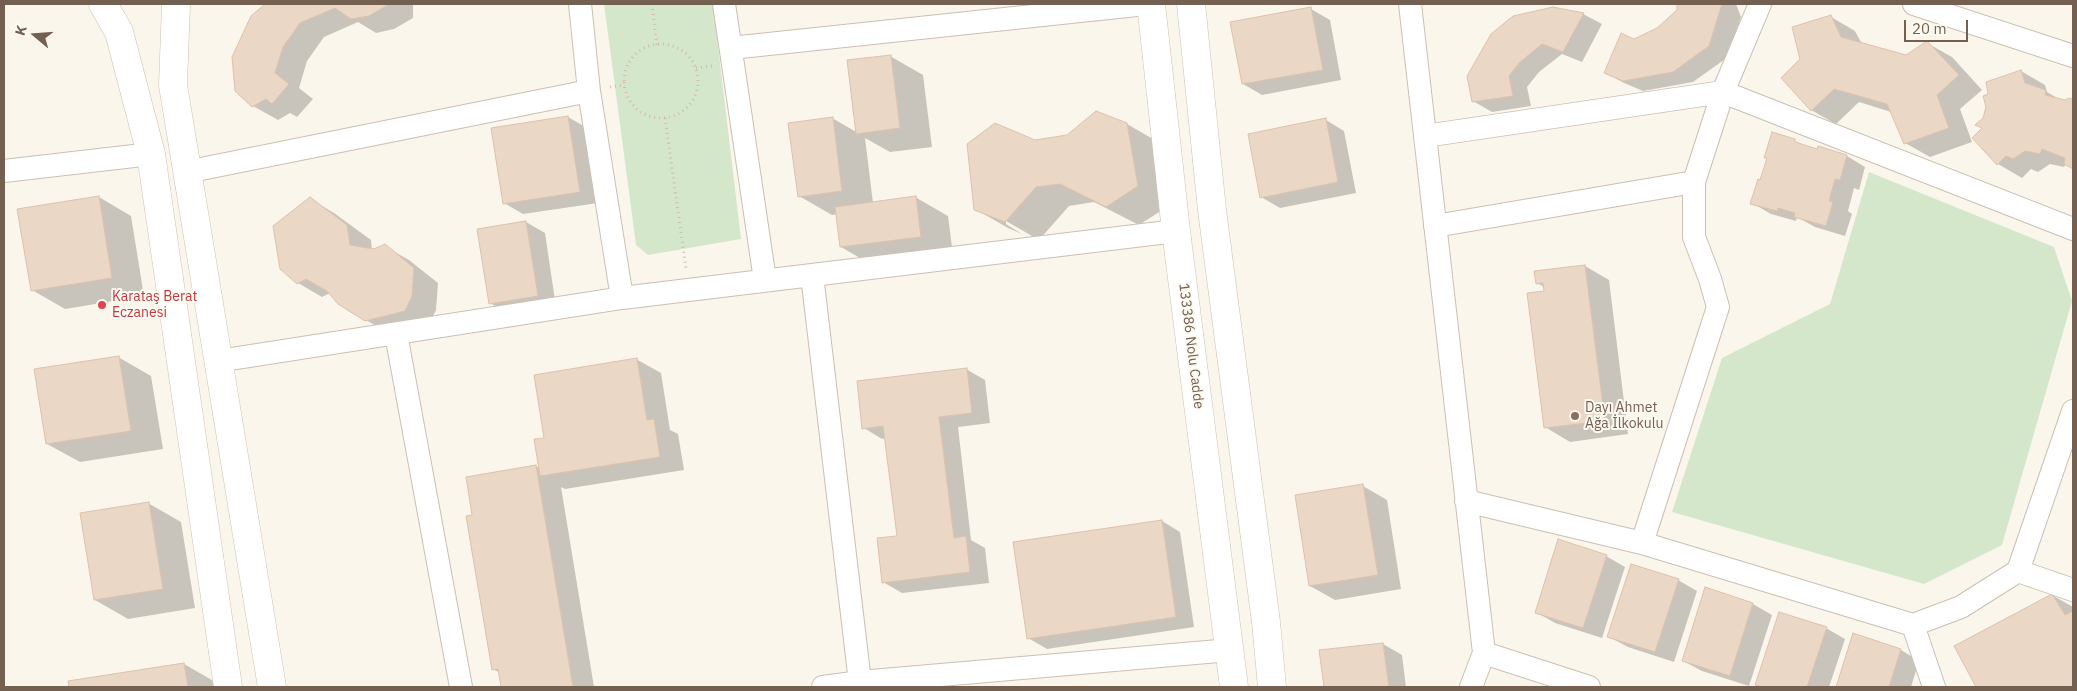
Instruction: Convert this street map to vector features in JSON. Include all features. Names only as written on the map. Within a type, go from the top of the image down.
[{"type":"street","points":[[103,4],[119,32],[151,154],[228,687]]},
{"type":"street","points":[[176,4],[173,85],[272,687]]},
{"type":"street","points":[[580,4],[589,91],[622,298]]},
{"type":"street","points":[[724,4],[765,280]]},
{"type":"street","points":[[731,48],[1146,4]]},
{"type":"street","name":"133386 Nolu Cadde","points":[[1151,4],[1176,231],[1234,687]]},
{"type":"street","points":[[1191,4],[1212,210],[1266,622],[1272,687]]},
{"type":"street","points":[[1410,4],[1484,653],[1471,687]]},
{"type":"street","points":[[1642,543],[1718,307],[1710,279],[1694,238],[1694,182],[1723,92],[1760,4]]},
{"type":"street","points":[[1914,4],[2073,56]]},
{"type":"street","points":[[186,172],[589,91]]},
{"type":"street","points":[[1425,136],[1723,92],[2073,229]]},
{"type":"street","points":[[4,171],[151,154]]},
{"type":"street","points":[[1435,226],[1694,182]]},
{"type":"street","points":[[218,361],[622,298],[1176,231]]},
{"type":"street","points":[[812,275],[860,682]]},
{"type":"street","points":[[396,334],[462,687]]},
{"type":"street","points":[[1466,501],[1642,543],[1913,625],[1961,607],[2018,571],[2073,411]]},
{"type":"street","points":[[2018,571],[2073,590]]},
{"type":"street","points":[[1913,625],[1934,687]]},
{"type":"street","points":[[823,687],[860,682],[938,681],[1230,650]]},
{"type":"street","points":[[1484,653],[1589,687]]},
{"type":"path","points":[[652,4],[657,45]]},
{"type":"path","points":[[667,44],[684,52],[696,68],[698,87],[690,105],[674,116],[665,118],[655,118],[637,111],[626,95],[624,76],[632,58],[648,46],[657,45],[667,44]]},
{"type":"path","points":[[665,118],[689,289]]},
{"type":"green space","points":[[604,4],[713,4],[741,239],[648,255],[636,245]]},
{"type":"green space","points":[[1869,172],[2054,247],[2072,301],[2002,545],[1924,584],[1672,512],[1722,358],[1830,304]]},
{"type":"building","points":[[265,4],[389,4],[369,16],[351,19],[335,8],[300,23],[283,47],[275,73],[289,84],[272,104],[266,99],[252,107],[235,91],[232,57],[251,16]]},
{"type":"building","points":[[1677,4],[1722,4],[1709,46],[1673,72],[1623,81],[1604,73],[1621,33],[1634,39],[1657,28],[1677,10]]},
{"type":"building","points":[[1311,7],[1323,70],[1242,84],[1230,22]]},
{"type":"building","points":[[1553,7],[1584,13],[1563,52],[1542,44],[1520,62],[1509,76],[1513,96],[1472,102],[1467,76],[1491,34],[1513,16]]},
{"type":"building","points":[[1831,15],[1841,37],[1906,55],[1927,41],[1959,75],[1937,95],[1949,128],[1904,144],[1887,104],[1834,89],[1811,111],[1781,78],[1800,59],[1792,27]]},
{"type":"building","points":[[891,55],[900,128],[856,134],[847,60]]},
{"type":"building","points":[[2021,70],[2025,83],[2046,90],[2045,95],[2065,100],[2073,99],[2073,169],[2064,164],[2065,158],[2042,149],[2040,154],[2025,151],[2013,159],[2006,156],[1997,165],[1972,138],[1982,128],[1975,125],[1983,118],[1986,107],[1983,96],[1988,94],[1986,82]]},
{"type":"building","points":[[1096,111],[1127,123],[1138,186],[1106,207],[1060,184],[1036,187],[1005,222],[974,210],[967,144],[995,123],[1035,140],[1067,135]]},
{"type":"building","points":[[568,116],[580,192],[503,204],[491,128]]},
{"type":"building","points":[[833,117],[842,191],[798,197],[788,123]]},
{"type":"building","points":[[1326,118],[1338,182],[1260,198],[1248,134]]},
{"type":"building","points":[[1772,132],[1795,139],[1795,142],[1817,149],[1818,146],[1847,155],[1840,180],[1835,179],[1829,201],[1833,202],[1826,226],[1794,217],[1795,213],[1778,208],[1777,211],[1750,204],[1767,158],[1764,158]]},
{"type":"building","points":[[99,196],[112,278],[31,291],[17,209]]},
{"type":"building","points":[[916,196],[921,237],[840,247],[835,207]]},
{"type":"building","points":[[310,197],[347,225],[350,245],[374,249],[385,244],[414,268],[412,296],[405,311],[365,321],[338,304],[327,291],[306,279],[297,284],[280,269],[273,226]]},
{"type":"building","points":[[526,221],[538,296],[489,304],[477,229]]},
{"type":"building","points":[[1585,265],[1605,421],[1544,428],[1527,293],[1544,291],[1543,283],[1536,284],[1534,271]]},
{"type":"building","points":[[119,356],[131,431],[46,444],[34,369]]},
{"type":"building","points":[[637,358],[647,420],[654,419],[660,457],[540,476],[534,439],[544,438],[534,375]]},
{"type":"building","points":[[967,368],[972,413],[939,417],[954,538],[966,536],[970,572],[882,583],[877,538],[897,536],[883,426],[862,429],[857,381]]},
{"type":"building","points":[[536,465],[573,687],[501,687],[498,669],[492,670],[466,516],[472,515],[466,477]]},
{"type":"building","points":[[1363,484],[1378,575],[1309,586],[1295,495]]},
{"type":"building","points":[[149,502],[163,589],[94,600],[80,513]]},
{"type":"building","points":[[1162,520],[1176,617],[1027,639],[1013,542]]},
{"type":"building","points":[[1558,539],[1607,555],[1583,628],[1535,613]]},
{"type":"building","points":[[1631,564],[1679,579],[1655,652],[1607,637]]},
{"type":"building","points":[[1705,587],[1753,603],[1730,676],[1682,661]]},
{"type":"building","points":[[2052,594],[2065,615],[2073,611],[2073,687],[1976,687],[1954,646]]},
{"type":"building","points":[[1779,612],[1827,627],[1807,687],[1762,687],[1755,685]]},
{"type":"building","points":[[1853,633],[1901,649],[1889,687],[1836,687]]},
{"type":"building","points":[[1383,643],[1389,687],[1324,687],[1319,650]]},
{"type":"building","points":[[184,663],[188,687],[69,687],[68,681]]},
{"type":"place","name":"Karataş Berat Eczanesi","points":[[102,305]]},
{"type":"place","name":"Dayı Ahmet Ağa İlkokulu","points":[[1575,416]]}]
